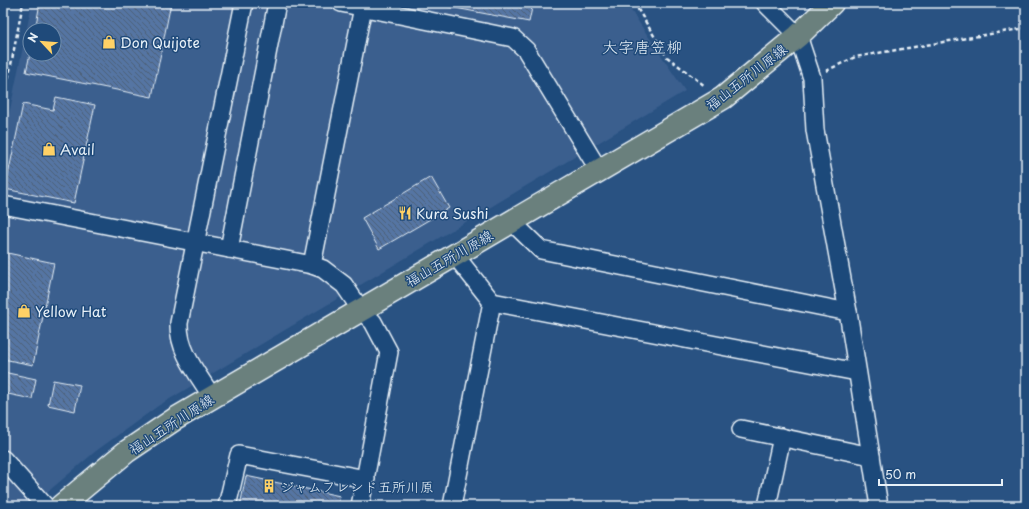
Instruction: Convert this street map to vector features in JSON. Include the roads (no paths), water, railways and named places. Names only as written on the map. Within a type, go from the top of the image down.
[{"type":"main road","name":"福山五所川原線","points":[[61,506],[126,452],[175,419],[454,254],[513,223],[600,172],[722,98],[798,36],[832,3]]},
{"type":"street","points":[[212,397],[184,351],[179,330],[244,3]]},
{"type":"street","points":[[229,249],[277,3]]},
{"type":"street","points":[[341,3],[514,38],[526,50],[600,172]]},
{"type":"street","points":[[765,3],[798,36],[812,78],[815,130],[848,312],[879,506]]},
{"type":"street","points":[[312,265],[364,8]]},
{"type":"street","points":[[3,205],[312,265],[335,276],[344,285],[361,310],[373,322],[389,352],[360,506]]},
{"type":"street","points":[[513,223],[541,250],[848,312]]},
{"type":"street","points":[[454,254],[492,302],[857,372]]},
{"type":"street","points":[[452,506],[492,302]]},
{"type":"street","points":[[741,429],[871,456]]},
{"type":"street","points":[[767,506],[782,437]]},
{"type":"street","points":[[226,506],[239,454],[366,479]]},
{"type":"street","points":[[3,459],[44,506]]},
{"type":"place","name":"Don Quijote","points":[[109,42]]},
{"type":"place","name":"Avail","points":[[49,149]]},
{"type":"place","name":"Kura Sushi","points":[[405,213]]},
{"type":"place","name":"Yellow Hat","points":[[24,311]]},
{"type":"place","name":"ジャムフレンド五所川原","points":[[269,486]]},
{"type":"district","name":"大字唐笠柳","points":[[642,46]]}]
